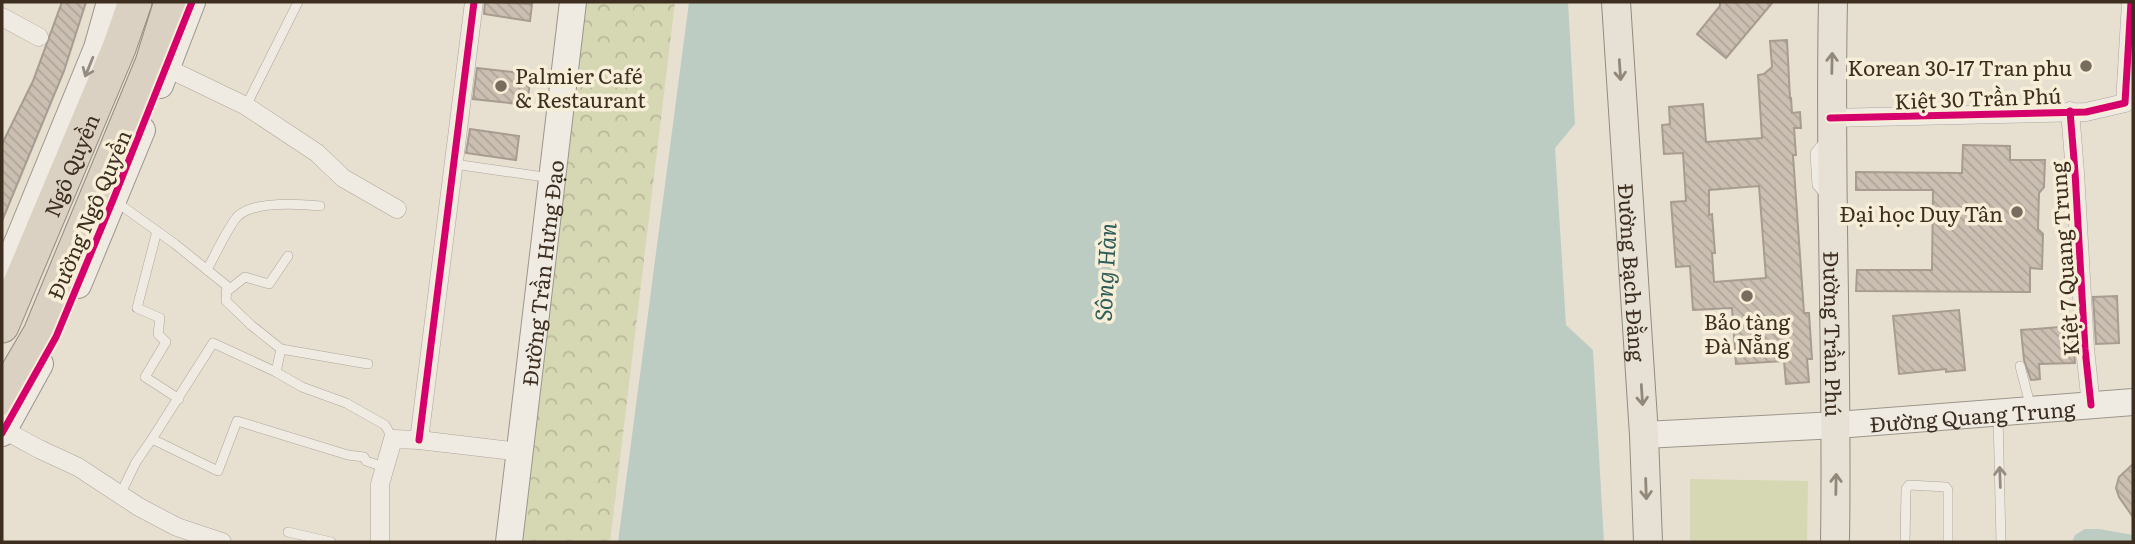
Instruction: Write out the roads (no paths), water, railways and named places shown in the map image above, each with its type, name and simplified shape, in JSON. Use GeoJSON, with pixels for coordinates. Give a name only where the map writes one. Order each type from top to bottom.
{"type":"FeatureCollection","features":[{"type":"Feature","properties":{"kind":"highway","name":"Ngô Quyền"},"geometry":{"type":"LineString","coordinates":[[2,326],[119,48],[135,2]]}},
{"type":"Feature","properties":{"kind":"highway","name":"Ngô Quyền"},"geometry":{"type":"LineString","coordinates":[[2,420],[152,64],[171,2]]}},
{"type":"Feature","properties":{"kind":"main road"},"geometry":{"type":"LineString","coordinates":[[2,280],[97,48],[110,2]]}},
{"type":"Feature","properties":{"kind":"main road","name":"Đường Ngô Quyền"},"geometry":{"type":"LineString","coordinates":[[2,420],[55,337],[192,2]]}},
{"type":"Feature","properties":{"kind":"main road","name":"Đường Trần Hưng Đạo"},"geometry":{"type":"LineString","coordinates":[[509,542],[573,2]]}},
{"type":"Feature","properties":{"kind":"main road","name":"Đường Bạch Đằng"},"geometry":{"type":"LineString","coordinates":[[1616,2],[1644,435],[1648,542]]}},
{"type":"Feature","properties":{"kind":"main road","name":"Đường Trần Phú"},"geometry":{"type":"LineString","coordinates":[[1833,2],[1830,126],[1837,425],[1835,542]]}},
{"type":"Feature","properties":{"kind":"main road","name":"Đường Quang Trung"},"geometry":{"type":"LineString","coordinates":[[1644,435],[1837,425],[2133,401]]}},
{"type":"Feature","properties":{"kind":"street"},"geometry":{"type":"LineString","coordinates":[[419,440],[474,2]]}},
{"type":"Feature","properties":{"kind":"street"},"geometry":{"type":"LineString","coordinates":[[2129,102],[2131,2]]}},
{"type":"Feature","properties":{"kind":"street"},"geometry":{"type":"LineString","coordinates":[[2,16],[38,37]]}},
{"type":"Feature","properties":{"kind":"street"},"geometry":{"type":"LineString","coordinates":[[167,68],[246,106],[317,153],[343,178],[397,209]]}},
{"type":"Feature","properties":{"kind":"street","name":"Kiệt 30 Trần Phú"},"geometry":{"type":"LineString","coordinates":[[1830,126],[2086,112],[2129,102]]}},
{"type":"Feature","properties":{"kind":"street","name":"Kiệt 7 Quang Trung"},"geometry":{"type":"LineString","coordinates":[[2070,111],[2091,405]]}},
{"type":"Feature","properties":{"kind":"street"},"geometry":{"type":"LineString","coordinates":[[2,420],[39,449],[78,467],[120,495],[177,527],[222,542]]}},
{"type":"Feature","properties":{"kind":"street"},"geometry":{"type":"LineString","coordinates":[[380,542],[379,497],[384,467],[393,439],[521,452]]}},
{"type":"Feature","properties":{"kind":"lane"},"geometry":{"type":"LineString","coordinates":[[246,106],[298,2]]}},
{"type":"Feature","properties":{"kind":"lane"},"geometry":{"type":"LineString","coordinates":[[454,164],[552,178]]}},
{"type":"Feature","properties":{"kind":"lane"},"geometry":{"type":"LineString","coordinates":[[113,200],[158,231],[227,286],[226,301],[281,349],[368,364]]}},
{"type":"Feature","properties":{"kind":"lane"},"geometry":{"type":"LineString","coordinates":[[207,270],[238,215],[253,209],[290,203],[320,206]]}},
{"type":"Feature","properties":{"kind":"lane"},"geometry":{"type":"LineString","coordinates":[[158,231],[137,308],[160,318],[158,334],[166,342],[145,377],[179,399]]}},
{"type":"Feature","properties":{"kind":"lane"},"geometry":{"type":"LineString","coordinates":[[226,292],[245,277],[269,284],[288,256]]}},
{"type":"Feature","properties":{"kind":"lane"},"geometry":{"type":"LineString","coordinates":[[120,495],[136,462],[214,343],[302,387],[346,403],[385,425],[393,439]]}},
{"type":"Feature","properties":{"kind":"lane"},"geometry":{"type":"LineString","coordinates":[[276,372],[281,349]]}},
{"type":"Feature","properties":{"kind":"lane"},"geometry":{"type":"LineString","coordinates":[[2020,366],[2032,409]]}},
{"type":"Feature","properties":{"kind":"lane"},"geometry":{"type":"LineString","coordinates":[[1998,412],[2001,542]]}},
{"type":"Feature","properties":{"kind":"lane"},"geometry":{"type":"LineString","coordinates":[[152,439],[218,471],[237,421],[348,455],[364,457],[366,461],[384,467]]}},
{"type":"Feature","properties":{"kind":"lane"},"geometry":{"type":"LineString","coordinates":[[1905,542],[1906,489],[1909,485],[1946,487],[1948,542]]}},
{"type":"Feature","properties":{"kind":"lane"},"geometry":{"type":"LineString","coordinates":[[288,532],[331,542]]}},
{"type":"Feature","properties":{"kind":"water","name":"Sông Hàn"},"geometry":{"type":"Polygon","coordinates":[[[689,2],[1568,2],[1575,124],[1555,148],[1566,325],[1593,350],[1604,542],[618,542],[689,2]]]}},
{"type":"Feature","properties":{"kind":"water"},"geometry":{"type":"Polygon","coordinates":[[[2085,529],[2133,535],[2133,542],[2072,542],[2075,535],[2085,529]]]}},
{"type":"Feature","properties":{"kind":"place","name":"Korean 30-17 Tran phu"},"geometry":{"type":"Point","coordinates":[2086,66]}},
{"type":"Feature","properties":{"kind":"place","name":"Palmier Café & Restaurant"},"geometry":{"type":"Point","coordinates":[501,86]}},
{"type":"Feature","properties":{"kind":"place","name":"Đại học Duy Tân"},"geometry":{"type":"Point","coordinates":[2017,212]}},
{"type":"Feature","properties":{"kind":"place","name":"Bảo tàng Đà Nẵng"},"geometry":{"type":"Point","coordinates":[1747,296]}}]}
